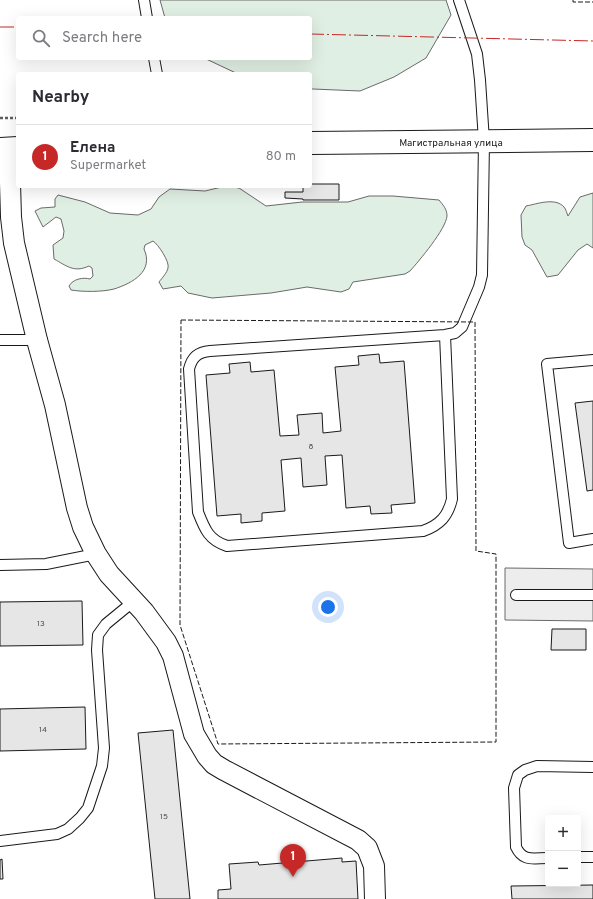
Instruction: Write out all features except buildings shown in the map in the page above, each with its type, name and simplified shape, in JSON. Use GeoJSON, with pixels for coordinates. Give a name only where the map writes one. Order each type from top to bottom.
{"type":"FeatureCollection","features":[{"type":"Feature","properties":{"kind":"main road","name":"Магистральная улица"},"geometry":{"type":"LineString","coordinates":[[312,143],[593,140]]}},
{"type":"Feature","properties":{"kind":"street"},"geometry":{"type":"LineString","coordinates":[[9,148],[10,203],[14,243],[37,340],[55,405],[78,508],[89,541],[109,574],[157,629],[173,656],[194,734],[206,756],[214,764],[224,770],[358,840],[367,848],[374,866],[375,899]]}},
{"type":"Feature","properties":{"kind":"lane"},"geometry":{"type":"LineString","coordinates":[[144,0],[147,16]]}},
{"type":"Feature","properties":{"kind":"lane"},"geometry":{"type":"LineString","coordinates":[[445,335],[452,499],[450,510],[433,528],[423,531],[228,546],[216,542],[208,534],[198,512],[190,369],[191,362],[196,355],[202,352],[210,351],[445,335],[455,333],[462,327],[479,287],[482,275],[484,141],[477,54],[459,0]]}},
{"type":"Feature","properties":{"kind":"lane"},"geometry":{"type":"LineString","coordinates":[[154,60],[157,72]]}},
{"type":"Feature","properties":{"kind":"lane"},"geometry":{"type":"LineString","coordinates":[[0,340],[37,340]]}},
{"type":"Feature","properties":{"kind":"lane"},"geometry":{"type":"LineString","coordinates":[[593,360],[547,364],[569,543],[593,539]]}},
{"type":"Feature","properties":{"kind":"lane"},"geometry":{"type":"LineString","coordinates":[[0,565],[46,564],[96,554]]}},
{"type":"Feature","properties":{"kind":"lane"},"geometry":{"type":"LineString","coordinates":[[516,596],[593,595]]}},
{"type":"Feature","properties":{"kind":"lane"},"geometry":{"type":"LineString","coordinates":[[0,841],[57,834],[68,829],[88,808],[102,766],[104,748],[97,650],[98,635],[106,624],[134,601]]}},
{"type":"Feature","properties":{"kind":"lane"},"geometry":{"type":"LineString","coordinates":[[545,858],[527,859],[520,855],[516,847],[514,788],[518,776],[525,770],[537,766],[593,767]]}},
{"type":"Feature","properties":{"kind":"lane"},"geometry":{"type":"LineString","coordinates":[[581,857],[593,856]]}},
{"type":"Feature","properties":{"kind":"path"},"geometry":{"type":"LineString","coordinates":[[0,118],[16,118]]}},
{"type":"Feature","properties":{"kind":"green space"},"geometry":{"type":"Polygon","coordinates":[[[160,0],[446,0],[451,15],[426,58],[394,77],[360,91],[312,89],[312,72],[234,72],[208,60],[312,60],[312,16],[164,16],[160,0]]]}},
{"type":"Feature","properties":{"kind":"green space"},"geometry":{"type":"Polygon","coordinates":[[[218,188],[239,188],[266,206],[302,202],[348,202],[369,196],[393,196],[439,200],[446,209],[447,216],[442,229],[432,245],[410,271],[405,274],[353,282],[349,289],[341,292],[307,287],[271,293],[212,298],[188,293],[181,286],[163,289],[159,282],[167,272],[168,265],[163,253],[153,241],[145,245],[144,249],[146,264],[144,270],[134,280],[109,290],[71,290],[69,286],[76,280],[81,278],[90,279],[93,276],[92,268],[89,266],[75,269],[54,259],[53,245],[63,238],[64,231],[61,219],[56,217],[43,227],[35,211],[41,208],[55,207],[55,199],[58,195],[85,202],[110,213],[138,215],[151,209],[159,197],[170,189],[205,191],[218,188]]]}},
{"type":"Feature","properties":{"kind":"green space"},"geometry":{"type":"Polygon","coordinates":[[[593,193],[593,248],[587,244],[578,250],[558,275],[547,277],[532,250],[525,245],[522,237],[521,215],[526,206],[556,202],[564,207],[568,216],[580,197],[593,193]]]}},
{"type":"Feature","properties":{"kind":"shaded area"},"geometry":{"type":"Polygon","coordinates":[[[505,568],[593,569],[593,621],[505,620],[505,568]]]}},
{"type":"Feature","properties":{"kind":"fence"},"geometry":{"type":"LineString","coordinates":[[573,0],[573,2],[593,2]]}},
{"type":"Feature","properties":{"kind":"fence"},"geometry":{"type":"LineString","coordinates":[[181,320],[475,322],[476,551],[496,554],[496,742],[218,744],[180,625],[181,320]]}},
{"type":"Feature","properties":{"kind":"power"},"geometry":{"type":"LineString","coordinates":[[0,27],[16,27]]}},
{"type":"Feature","properties":{"kind":"power"},"geometry":{"type":"LineString","coordinates":[[312,34],[593,41]]}},
{"type":"Feature","properties":{"kind":"place","name":"Елена"},"geometry":{"type":"Point","coordinates":[293,877]}}]}
